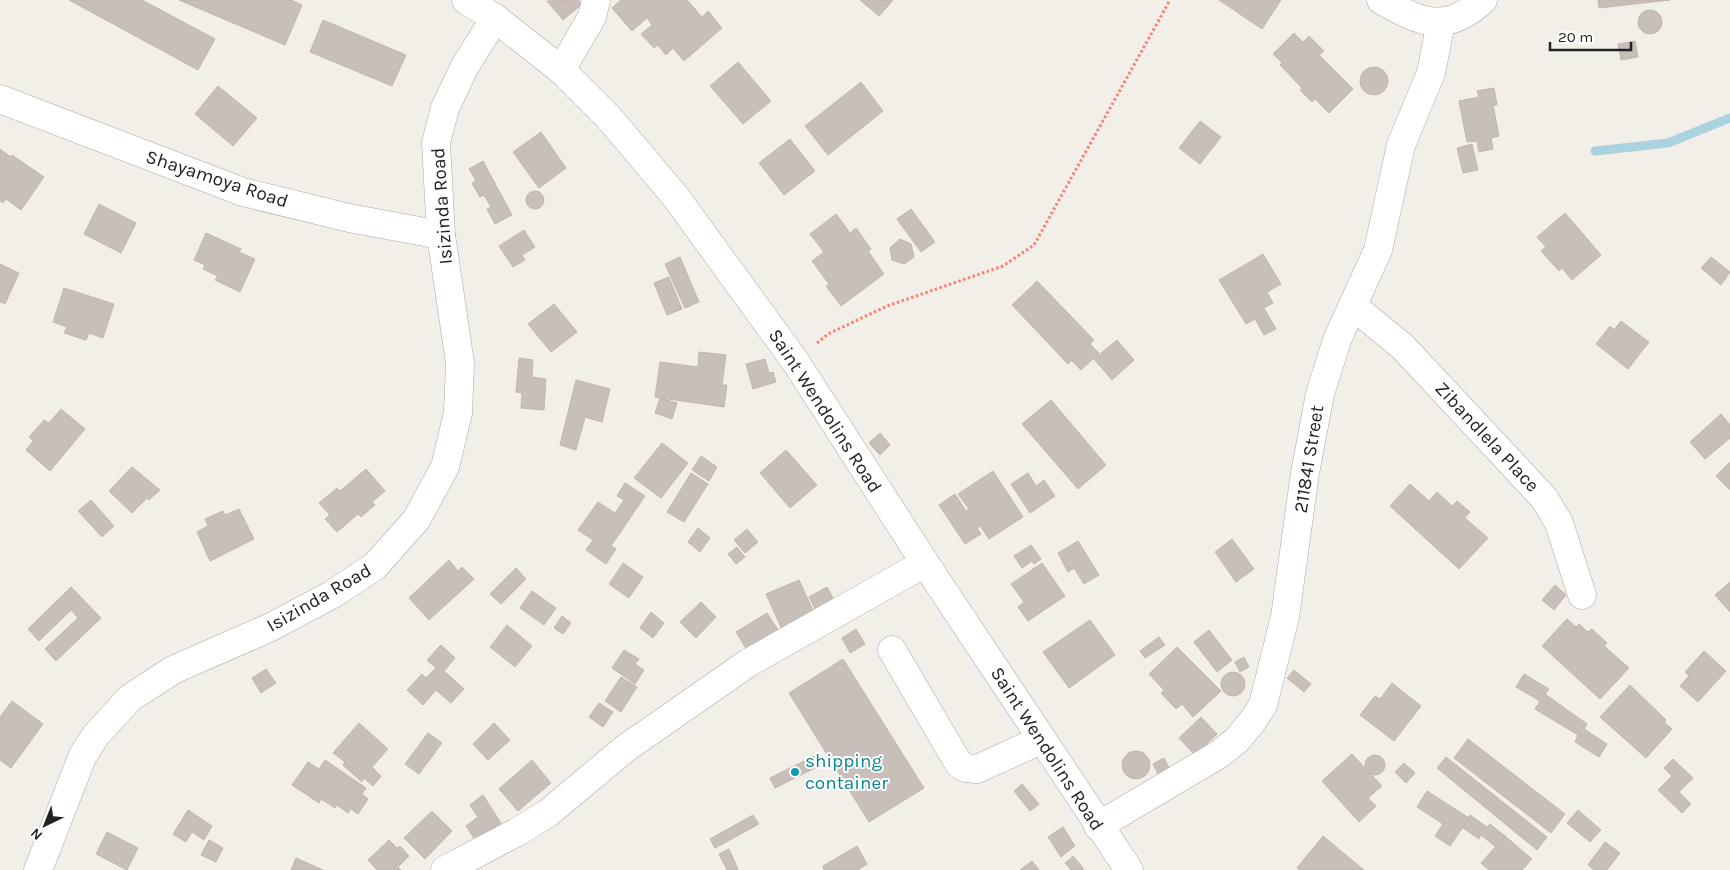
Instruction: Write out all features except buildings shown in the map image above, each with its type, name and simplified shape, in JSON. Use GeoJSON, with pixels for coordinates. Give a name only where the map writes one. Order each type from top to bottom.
{"type":"FeatureCollection","features":[{"type":"Feature","properties":{"kind":"street","name":"Saint Wendolins Road"},"geometry":{"type":"LineString","coordinates":[[466,0],[495,18],[561,70],[610,119],[675,196],[795,361],[924,563],[1128,870]]}},
{"type":"Feature","properties":{"kind":"street"},"geometry":{"type":"LineString","coordinates":[[561,70],[592,17],[596,0]]}},
{"type":"Feature","properties":{"kind":"street"},"geometry":{"type":"LineString","coordinates":[[1381,0],[1413,18],[1441,22],[1471,11],[1483,0]]}},
{"type":"Feature","properties":{"kind":"street","name":"Isizinda Road"},"geometry":{"type":"LineString","coordinates":[[38,870],[83,755],[96,735],[130,698],[173,670],[270,627],[333,594],[375,566],[416,520],[445,467],[458,413],[460,364],[441,235],[436,143],[445,108],[465,66],[495,18]]}},
{"type":"Feature","properties":{"kind":"street","name":"211841 Street"},"geometry":{"type":"LineString","coordinates":[[1098,826],[1218,755],[1237,740],[1252,723],[1263,704],[1285,617],[1305,473],[1320,394],[1337,340],[1378,250],[1402,145],[1431,73],[1441,22]]}},
{"type":"Feature","properties":{"kind":"street","name":"Shayamoya Road"},"geometry":{"type":"LineString","coordinates":[[0,99],[243,192],[349,218],[441,235]]}},
{"type":"Feature","properties":{"kind":"street","name":"Zibandlela Place"},"geometry":{"type":"LineString","coordinates":[[1352,306],[1403,346],[1544,498],[1559,523],[1582,595]]}},
{"type":"Feature","properties":{"kind":"street"},"geometry":{"type":"LineString","coordinates":[[446,870],[519,831],[548,812],[626,748],[748,663],[924,563]]}},
{"type":"Feature","properties":{"kind":"street"},"geometry":{"type":"LineString","coordinates":[[892,650],[959,764],[966,768],[977,769],[1041,740]]}},
{"type":"Feature","properties":{"kind":"path"},"geometry":{"type":"LineString","coordinates":[[795,361],[828,334],[887,306],[1003,266],[1034,245],[1170,0]]}},
{"type":"Feature","properties":{"kind":"waterway"},"geometry":{"type":"LineString","coordinates":[[1595,151],[1668,143],[1730,118]]}},
{"type":"Feature","properties":{"kind":"place","name":"shipping container"},"geometry":{"type":"Point","coordinates":[795,772]}}]}
